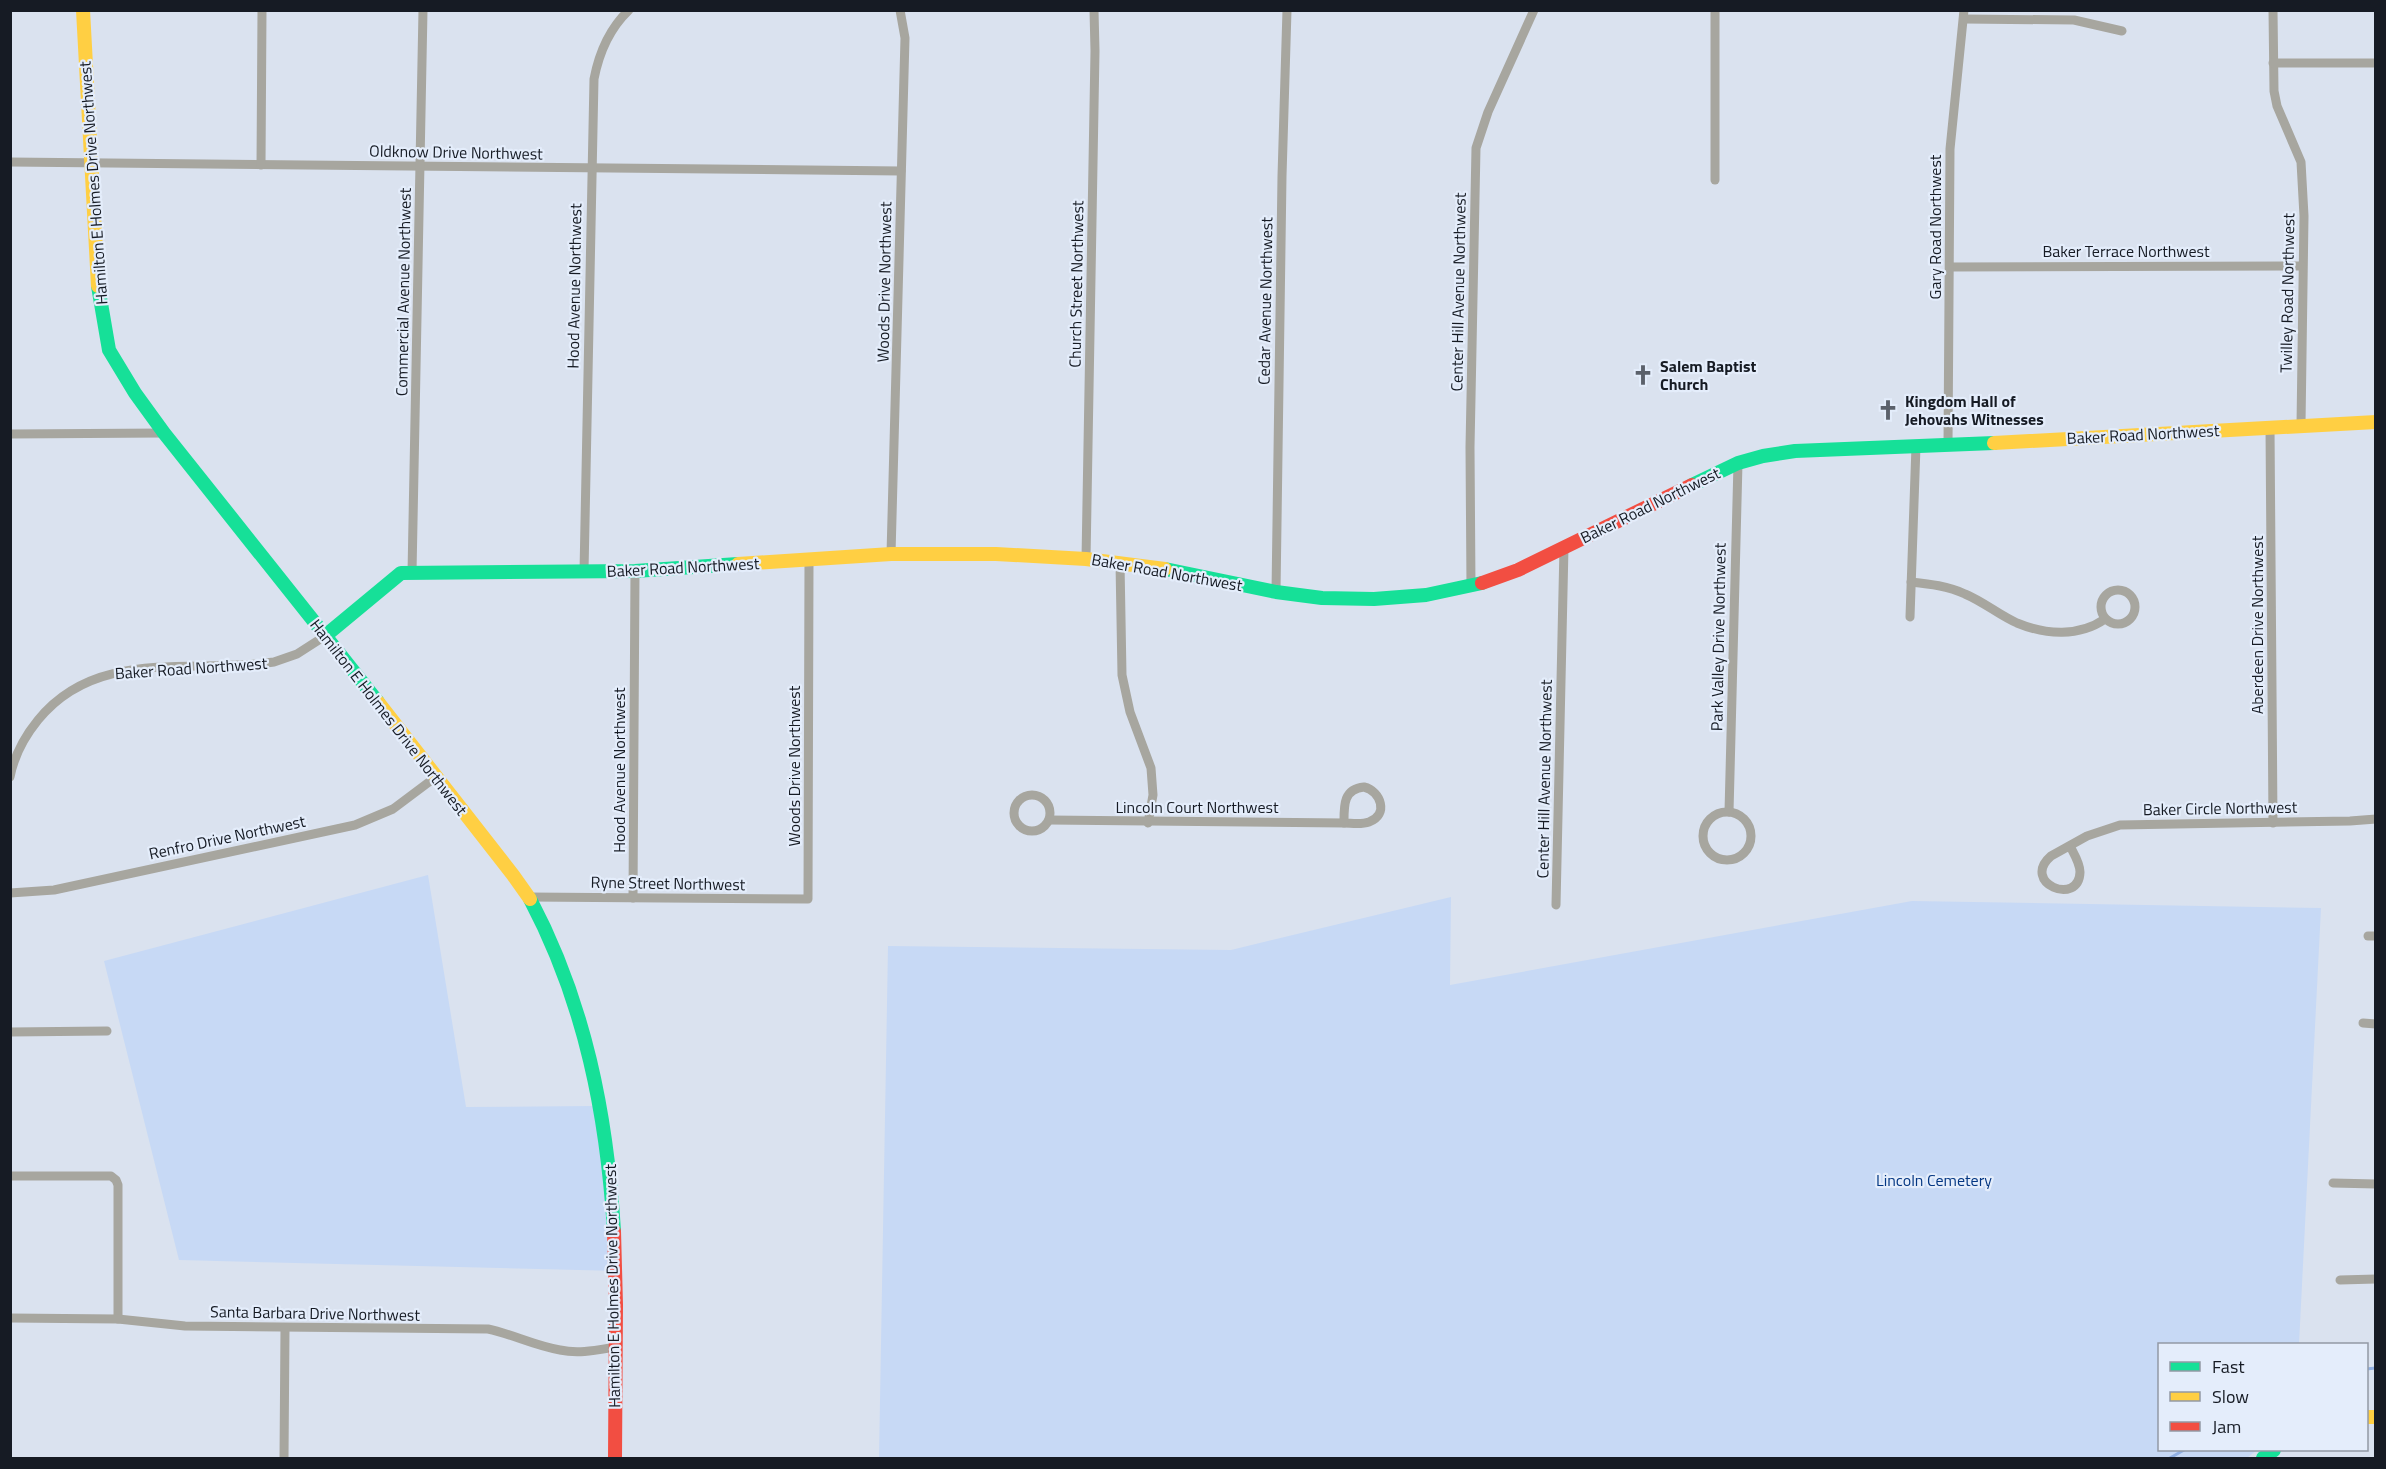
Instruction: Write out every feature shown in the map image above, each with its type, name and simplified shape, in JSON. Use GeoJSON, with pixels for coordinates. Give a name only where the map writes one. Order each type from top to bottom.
{"type":"FeatureCollection","features":[{"type":"Feature","properties":{"kind":"street","name":"Hamilton E Holmes Drive Northwest"},"geometry":{"type":"LineString","coordinates":[[83,10],[95,268],[109,350],[135,393],[164,433],[437,776],[528,897],[573,999],[601,1101],[609,1153],[613,1204],[616,1347],[615,1458]]}},
{"type":"Feature","properties":{"kind":"street"},"geometry":{"type":"LineString","coordinates":[[261,165],[262,10]]}},
{"type":"Feature","properties":{"kind":"street","name":"Commercial Avenue Northwest"},"geometry":{"type":"LineString","coordinates":[[412,573],[423,10]]}},
{"type":"Feature","properties":{"kind":"street","name":"Hood Avenue Northwest"},"geometry":{"type":"LineString","coordinates":[[584,572],[594,79],[597,63],[612,30],[629,10]]}},
{"type":"Feature","properties":{"kind":"street","name":"Woods Drive Northwest"},"geometry":{"type":"LineString","coordinates":[[891,554],[905,38],[900,10]]}},
{"type":"Feature","properties":{"kind":"street","name":"Church Street Northwest"},"geometry":{"type":"LineString","coordinates":[[1086,559],[1094,10]]}},
{"type":"Feature","properties":{"kind":"street","name":"Cedar Avenue Northwest"},"geometry":{"type":"LineString","coordinates":[[1276,592],[1287,10]]}},
{"type":"Feature","properties":{"kind":"street","name":"Center Hill Avenue Northwest"},"geometry":{"type":"LineString","coordinates":[[1471,586],[1470,447],[1476,148],[1488,112],[1534,10]]}},
{"type":"Feature","properties":{"kind":"street"},"geometry":{"type":"LineString","coordinates":[[1714,10],[1715,180]]}},
{"type":"Feature","properties":{"kind":"street"},"geometry":{"type":"LineString","coordinates":[[2273,10],[2273,63],[2376,63]]}},
{"type":"Feature","properties":{"kind":"street"},"geometry":{"type":"LineString","coordinates":[[1964,15],[2074,20],[2122,31]]}},
{"type":"Feature","properties":{"kind":"street","name":"Gary Road Northwest"},"geometry":{"type":"LineString","coordinates":[[1948,445],[1950,150],[1964,15]]}},
{"type":"Feature","properties":{"kind":"street","name":"Twilley Road Northwest"},"geometry":{"type":"LineString","coordinates":[[2273,63],[2277,106],[2301,162],[2304,216],[2301,425]]}},
{"type":"Feature","properties":{"kind":"street","name":"Oldknow Drive Northwest"},"geometry":{"type":"LineString","coordinates":[[10,162],[902,171]]}},
{"type":"Feature","properties":{"kind":"street","name":"Baker Terrace Northwest"},"geometry":{"type":"LineString","coordinates":[[1950,267],[2302,266]]}},
{"type":"Feature","properties":{"kind":"street","name":"Baker Road Northwest"},"geometry":{"type":"LineString","coordinates":[[10,777],[21,746],[32,728],[62,696],[90,679],[122,670],[274,662],[297,654],[325,636],[401,573],[635,571],[891,554],[996,554],[1120,563],[1161,568],[1276,592],[1322,598],[1374,599],[1426,595],[1471,586],[1518,570],[1738,463],[1763,456],[1795,451],[2376,422]]}},
{"type":"Feature","properties":{"kind":"street","name":"Aberdeen Drive Northwest"},"geometry":{"type":"LineString","coordinates":[[2270,427],[2274,823]]}},
{"type":"Feature","properties":{"kind":"street"},"geometry":{"type":"LineString","coordinates":[[10,434],[164,433]]}},
{"type":"Feature","properties":{"kind":"street"},"geometry":{"type":"LineString","coordinates":[[1910,617],[1916,446]]}},
{"type":"Feature","properties":{"kind":"street","name":"Park Valley Drive Northwest"},"geometry":{"type":"LineString","coordinates":[[1729,812],[1738,463]]}},
{"type":"Feature","properties":{"kind":"street","name":"Center Hill Avenue Northwest"},"geometry":{"type":"LineString","coordinates":[[1556,904],[1564,547]]}},
{"type":"Feature","properties":{"kind":"street","name":"Woods Drive Northwest"},"geometry":{"type":"LineString","coordinates":[[808,900],[809,560]]}},
{"type":"Feature","properties":{"kind":"street"},"geometry":{"type":"LineString","coordinates":[[1120,563],[1122,675],[1130,712],[1151,768],[1153,795],[1148,823]]}},
{"type":"Feature","properties":{"kind":"street","name":"Hood Avenue Northwest"},"geometry":{"type":"LineString","coordinates":[[633,897],[635,571]]}},
{"type":"Feature","properties":{"kind":"street"},"geometry":{"type":"LineString","coordinates":[[1911,582],[1937,585],[1962,592],[1986,603],[2016,622],[2041,631],[2060,633],[2079,631],[2094,627],[2105,619]]}},
{"type":"Feature","properties":{"kind":"street","name":"Renfro Drive Northwest"},"geometry":{"type":"LineString","coordinates":[[10,893],[54,890],[355,825],[393,809],[437,776]]}},
{"type":"Feature","properties":{"kind":"street"},"geometry":{"type":"LineString","coordinates":[[1364,787],[1375,791],[1381,801],[1376,818],[1365,823],[1344,823],[1347,795],[1357,788],[1364,787]]}},
{"type":"Feature","properties":{"kind":"street"},"geometry":{"type":"LineString","coordinates":[[1729,812],[1744,818],[1751,832],[1751,840],[1744,855],[1729,861],[1720,860],[1707,851],[1702,836],[1707,821],[1721,813],[1729,812]]}},
{"type":"Feature","properties":{"kind":"street","name":"Baker Circle Northwest"},"geometry":{"type":"LineString","coordinates":[[2070,846],[2104,829],[2120,825],[2376,819]]}},
{"type":"Feature","properties":{"kind":"street","name":"Lincoln Court Northwest"},"geometry":{"type":"LineString","coordinates":[[1049,820],[1148,823],[1344,823]]}},
{"type":"Feature","properties":{"kind":"street"},"geometry":{"type":"LineString","coordinates":[[2070,846],[2078,865],[2079,877],[2072,887],[2065,890],[2054,889],[2043,876],[2044,865],[2051,856],[2070,846]]}},
{"type":"Feature","properties":{"kind":"street","name":"Ryne Street Northwest"},"geometry":{"type":"LineString","coordinates":[[528,897],[808,900]]}},
{"type":"Feature","properties":{"kind":"street"},"geometry":{"type":"LineString","coordinates":[[2363,1023],[2376,1024]]}},
{"type":"Feature","properties":{"kind":"street"},"geometry":{"type":"LineString","coordinates":[[10,1032],[107,1031]]}},
{"type":"Feature","properties":{"kind":"street"},"geometry":{"type":"LineString","coordinates":[[10,1176],[111,1176],[116,1180],[118,1185],[118,1319]]}},
{"type":"Feature","properties":{"kind":"street"},"geometry":{"type":"LineString","coordinates":[[2333,1183],[2376,1184]]}},
{"type":"Feature","properties":{"kind":"street"},"geometry":{"type":"LineString","coordinates":[[2340,1280],[2376,1279]]}},
{"type":"Feature","properties":{"kind":"street","name":"Santa Barbara Drive Northwest"},"geometry":{"type":"LineString","coordinates":[[10,1318],[118,1319],[185,1326],[488,1329],[561,1351],[589,1352],[616,1347]]}},
{"type":"Feature","properties":{"kind":"street"},"geometry":{"type":"LineString","coordinates":[[284,1458],[285,1328]]}},
{"type":"Feature","properties":{"kind":"green space"},"geometry":{"type":"Polygon","coordinates":[[[428,875],[466,1107],[594,1106],[619,1271],[179,1260],[104,961],[428,875]]]}},
{"type":"Feature","properties":{"kind":"green space","name":"Lincoln Cemetery"},"geometry":{"type":"Polygon","coordinates":[[[1451,897],[1450,985],[1912,901],[2321,908],[2299,1343],[2158,1343],[2158,1451],[2256,1451],[2247,1458],[879,1458],[888,946],[1231,950],[1451,897]]]}},
{"type":"Feature","properties":{"kind":"waterway"},"geometry":{"type":"LineString","coordinates":[[2368,1369],[2376,1368]]}},
{"type":"Feature","properties":{"kind":"waterway"},"geometry":{"type":"LineString","coordinates":[[2170,1458],[2182,1451]]}},
{"type":"Feature","properties":{"kind":"traffic: fast"},"geometry":{"type":"LineString","coordinates":[[98,286],[109,350],[135,393],[164,433],[378,702]]}},
{"type":"Feature","properties":{"kind":"traffic: fast"},"geometry":{"type":"LineString","coordinates":[[1692,485],[1738,463],[1795,451],[1994,443]]}},
{"type":"Feature","properties":{"kind":"traffic: fast"},"geometry":{"type":"LineString","coordinates":[[325,636],[401,573],[635,571],[738,564]]}},
{"type":"Feature","properties":{"kind":"traffic: fast"},"geometry":{"type":"LineString","coordinates":[[1165,569],[1276,592],[1322,598],[1374,599],[1426,595],[1482,583]]}},
{"type":"Feature","properties":{"kind":"traffic: fast"},"geometry":{"type":"LineString","coordinates":[[530,899],[565,978],[590,1061],[606,1145],[614,1231]]}},
{"type":"Feature","properties":{"kind":"traffic: fast"},"geometry":{"type":"LineString","coordinates":[[2263,1458],[2273,1451]]}},
{"type":"Feature","properties":{"kind":"traffic: slow"},"geometry":{"type":"LineString","coordinates":[[83,10],[98,286]]}},
{"type":"Feature","properties":{"kind":"traffic: slow"},"geometry":{"type":"LineString","coordinates":[[1994,443],[2376,422]]}},
{"type":"Feature","properties":{"kind":"traffic: slow"},"geometry":{"type":"LineString","coordinates":[[738,564],[891,554],[996,554],[1086,559],[1165,569]]}},
{"type":"Feature","properties":{"kind":"traffic: slow"},"geometry":{"type":"LineString","coordinates":[[378,702],[530,899]]}},
{"type":"Feature","properties":{"kind":"traffic: slow"},"geometry":{"type":"LineString","coordinates":[[2368,1417],[2376,1417]]}},
{"type":"Feature","properties":{"kind":"traffic: jam"},"geometry":{"type":"LineString","coordinates":[[1482,583],[1518,570],[1692,485]]}},
{"type":"Feature","properties":{"kind":"traffic: jam"},"geometry":{"type":"LineString","coordinates":[[614,1231],[615,1458]]}},
{"type":"Feature","properties":{"kind":"place","name":"Salem Baptist Church"},"geometry":{"type":"Point","coordinates":[1643,375]}},
{"type":"Feature","properties":{"kind":"place","name":"Kingdom Hall of Jehovahs Witnesses"},"geometry":{"type":"Point","coordinates":[1888,410]}}]}
